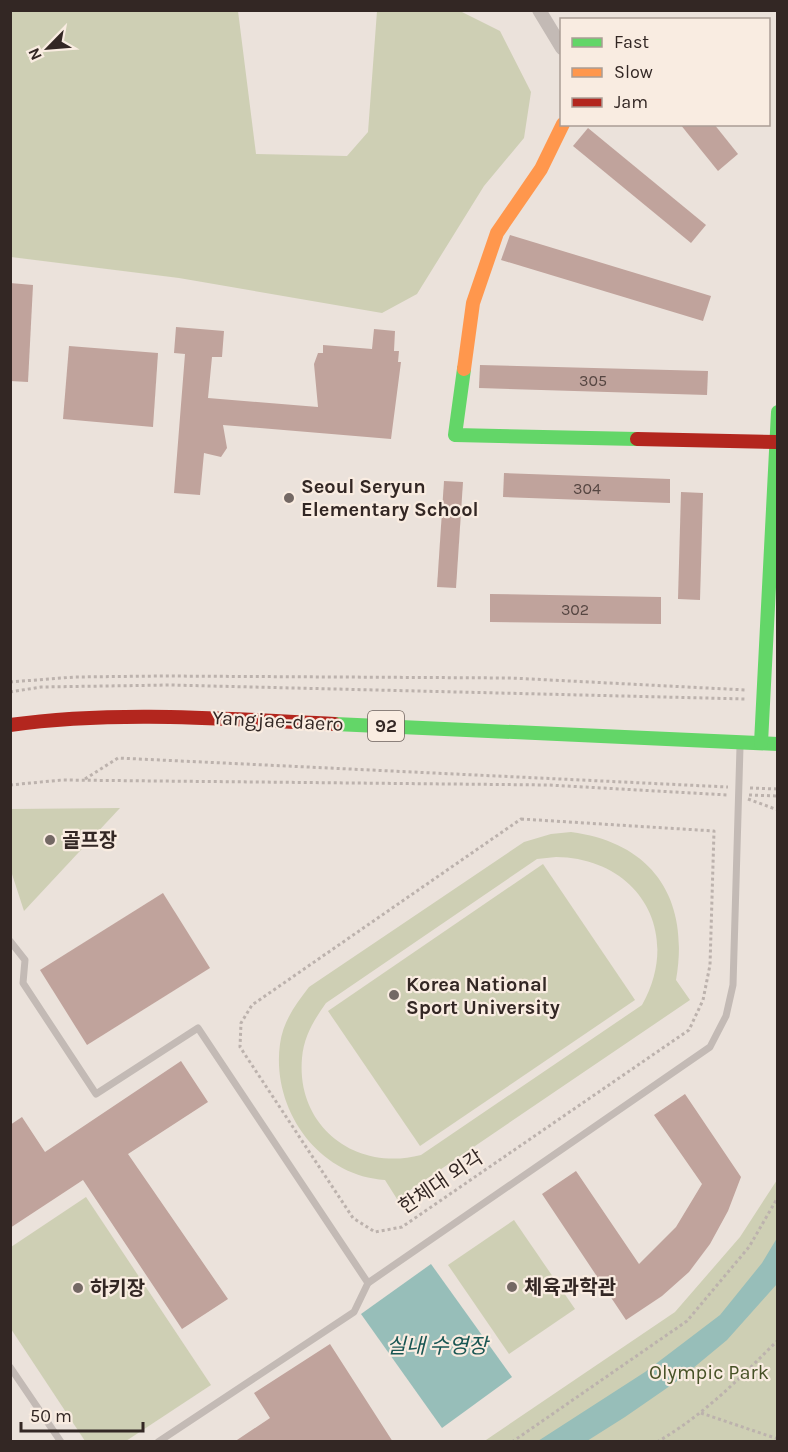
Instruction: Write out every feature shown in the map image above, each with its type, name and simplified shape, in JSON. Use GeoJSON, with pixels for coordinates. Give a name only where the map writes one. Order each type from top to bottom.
{"type":"FeatureCollection","features":[{"type":"Feature","properties":{"kind":"street"},"geometry":{"type":"LineString","coordinates":[[539,10],[560,46]]}},
{"type":"Feature","properties":{"kind":"street"},"geometry":{"type":"LineString","coordinates":[[562,126],[541,169],[497,232],[473,303],[455,435],[776,442]]}},
{"type":"Feature","properties":{"kind":"street"},"geometry":{"type":"LineString","coordinates":[[761,743],[777,412]]}},
{"type":"Feature","properties":{"kind":"street","name":"Yangjae-daero"},"geometry":{"type":"LineString","coordinates":[[10,725],[38,721],[166,716],[761,743]]}},
{"type":"Feature","properties":{"kind":"street","name":"92"},"geometry":{"type":"LineString","coordinates":[[761,743],[777,744]]}},
{"type":"Feature","properties":{"kind":"lane"},"geometry":{"type":"LineString","coordinates":[[158,1442],[354,1312],[368,1283],[710,1047],[726,1016],[733,985],[740,742]]}},
{"type":"Feature","properties":{"kind":"lane"},"geometry":{"type":"LineString","coordinates":[[10,941],[25,960],[23,983],[96,1094],[198,1028],[368,1283]]}},
{"type":"Feature","properties":{"kind":"lane"},"geometry":{"type":"LineString","coordinates":[[10,1367],[61,1442]]}},
{"type":"Feature","properties":{"kind":"path"},"geometry":{"type":"LineString","coordinates":[[10,682],[75,677],[162,676],[511,678],[764,696]]}},
{"type":"Feature","properties":{"kind":"path"},"geometry":{"type":"LineString","coordinates":[[10,692],[41,687],[170,685],[764,696]]}},
{"type":"Feature","properties":{"kind":"path"},"geometry":{"type":"LineString","coordinates":[[83,780],[118,758],[738,791],[777,796]]}},
{"type":"Feature","properties":{"kind":"path"},"geometry":{"type":"LineString","coordinates":[[10,785],[83,780],[548,785],[738,791],[777,789]]}},
{"type":"Feature","properties":{"kind":"path"},"geometry":{"type":"LineString","coordinates":[[738,791],[777,810]]}},
{"type":"Feature","properties":{"kind":"path","name":"한체대 외각"},"geometry":{"type":"LineString","coordinates":[[521,819],[714,831],[710,966],[703,1000],[689,1029],[402,1227],[375,1232],[353,1218],[240,1047],[241,1023],[252,1005],[521,819]]}},
{"type":"Feature","properties":{"kind":"path"},"geometry":{"type":"LineString","coordinates":[[512,1442],[687,1321],[749,1247],[777,1197]]}},
{"type":"Feature","properties":{"kind":"path"},"geometry":{"type":"LineString","coordinates":[[657,1442],[685,1426],[730,1389],[777,1340]]}},
{"type":"Feature","properties":{"kind":"path"},"geometry":{"type":"LineString","coordinates":[[701,1413],[777,1439]]}},
{"type":"Feature","properties":{"kind":"green space"},"geometry":{"type":"Polygon","coordinates":[[[11,10],[238,11],[256,154],[347,156],[368,132],[377,11],[460,11],[500,31],[531,92],[524,138],[484,186],[417,294],[382,313],[179,278],[11,257],[11,10]]]}},
{"type":"Feature","properties":{"kind":"green space","name":"골프장"},"geometry":{"type":"Polygon","coordinates":[[[120,808],[24,911],[11,871],[11,809],[120,808]]]}},
{"type":"Feature","properties":{"kind":"green space"},"geometry":{"type":"Polygon","coordinates":[[[571,832],[600,838],[624,849],[644,863],[660,880],[671,901],[677,925],[679,951],[676,980],[690,1000],[397,1199],[385,1180],[361,1176],[339,1166],[320,1152],[304,1135],[292,1115],[283,1092],[279,1068],[280,1044],[287,1020],[309,987],[524,842],[551,834],[571,832]],[[556,857],[537,859],[326,1003],[307,1035],[302,1058],[303,1083],[309,1105],[320,1123],[335,1139],[353,1150],[374,1157],[397,1159],[421,1155],[642,1005],[653,978],[657,951],[654,926],[645,904],[630,885],[610,870],[585,861],[556,857]]]}},
{"type":"Feature","properties":{"kind":"green space"},"geometry":{"type":"Polygon","coordinates":[[[543,864],[635,1000],[420,1146],[328,1011],[543,864]]]}},
{"type":"Feature","properties":{"kind":"green space","name":"Olympic Park"},"geometry":{"type":"Polygon","coordinates":[[[777,1180],[777,1441],[483,1442],[675,1312],[740,1237],[777,1180]]]}},
{"type":"Feature","properties":{"kind":"green space","name":"하키장"},"geometry":{"type":"Polygon","coordinates":[[[86,1197],[211,1385],[126,1441],[85,1441],[11,1329],[11,1247],[86,1197]]]}},
{"type":"Feature","properties":{"kind":"green space","name":"체육과학관"},"geometry":{"type":"Polygon","coordinates":[[[514,1220],[575,1309],[509,1354],[448,1265],[514,1220]]]}},
{"type":"Feature","properties":{"kind":"water"},"geometry":{"type":"Polygon","coordinates":[[[777,1238],[777,1284],[727,1340],[680,1379],[587,1441],[538,1441],[645,1372],[720,1315],[762,1263],[777,1238]]]}},
{"type":"Feature","properties":{"kind":"water","name":"실내 수영장"},"geometry":{"type":"Polygon","coordinates":[[[431,1264],[512,1377],[442,1428],[361,1314],[431,1264]]]}},
{"type":"Feature","properties":{"kind":"building"},"geometry":{"type":"Polygon","coordinates":[[[682,126],[716,126],[738,154],[718,171],[682,126]]]}},
{"type":"Feature","properties":{"kind":"building"},"geometry":{"type":"Polygon","coordinates":[[[588,128],[706,225],[691,243],[573,146],[588,128]]]}},
{"type":"Feature","properties":{"kind":"building"},"geometry":{"type":"Polygon","coordinates":[[[510,235],[711,296],[703,321],[501,260],[510,235]]]}},
{"type":"Feature","properties":{"kind":"building"},"geometry":{"type":"Polygon","coordinates":[[[10,283],[33,285],[28,382],[10,381],[10,283]]]}},
{"type":"Feature","properties":{"kind":"building"},"geometry":{"type":"Polygon","coordinates":[[[176,327],[224,331],[222,357],[212,357],[208,398],[318,407],[314,364],[318,353],[323,353],[323,345],[372,349],[374,329],[395,331],[394,351],[399,351],[398,362],[401,362],[391,439],[223,425],[227,448],[221,457],[204,453],[200,495],[174,493],[185,354],[174,353],[176,327]]]}},
{"type":"Feature","properties":{"kind":"building"},"geometry":{"type":"Polygon","coordinates":[[[69,346],[158,353],[153,427],[63,419],[69,346]]]}},
{"type":"Feature","properties":{"kind":"building"},"geometry":{"type":"Polygon","coordinates":[[[480,365],[708,371],[707,395],[479,388],[480,365]]]}},
{"type":"Feature","properties":{"kind":"building"},"geometry":{"type":"Polygon","coordinates":[[[504,473],[670,479],[670,503],[503,497],[504,473]]]}},
{"type":"Feature","properties":{"kind":"building"},"geometry":{"type":"Polygon","coordinates":[[[444,481],[463,482],[456,588],[437,587],[444,481]]]}},
{"type":"Feature","properties":{"kind":"building"},"geometry":{"type":"Polygon","coordinates":[[[681,492],[703,493],[700,600],[678,599],[681,492]]]}},
{"type":"Feature","properties":{"kind":"building"},"geometry":{"type":"Polygon","coordinates":[[[490,594],[661,597],[661,624],[490,622],[490,594]]]}},
{"type":"Feature","properties":{"kind":"building"},"geometry":{"type":"Polygon","coordinates":[[[163,893],[210,968],[87,1045],[40,970],[163,893]]]}},
{"type":"Feature","properties":{"kind":"building"},"geometry":{"type":"Polygon","coordinates":[[[181,1061],[208,1102],[128,1154],[228,1299],[182,1329],[83,1180],[10,1228],[10,1125],[22,1117],[45,1152],[181,1061]]]}},
{"type":"Feature","properties":{"kind":"building"},"geometry":{"type":"Polygon","coordinates":[[[685,1094],[741,1177],[728,1211],[710,1244],[689,1272],[662,1296],[626,1320],[542,1194],[576,1171],[639,1264],[676,1227],[702,1184],[654,1115],[685,1094]]]}},
{"type":"Feature","properties":{"kind":"building"},"geometry":{"type":"Polygon","coordinates":[[[330,1344],[393,1442],[234,1442],[270,1418],[254,1393],[330,1344]]]}},
{"type":"Feature","properties":{"kind":"traffic: fast"},"geometry":{"type":"LineString","coordinates":[[464,369],[455,435],[637,439]]}},
{"type":"Feature","properties":{"kind":"traffic: fast"},"geometry":{"type":"LineString","coordinates":[[761,743],[778,412]]}},
{"type":"Feature","properties":{"kind":"traffic: fast"},"geometry":{"type":"LineString","coordinates":[[335,724],[778,744]]}},
{"type":"Feature","properties":{"kind":"traffic: slow"},"geometry":{"type":"LineString","coordinates":[[464,369],[473,303],[497,233],[541,169],[562,126]]}},
{"type":"Feature","properties":{"kind":"traffic: jam"},"geometry":{"type":"LineString","coordinates":[[637,439],[776,442]]}},
{"type":"Feature","properties":{"kind":"traffic: jam"},"geometry":{"type":"LineString","coordinates":[[10,725],[50,720],[131,717],[213,718],[335,724]]}},
{"type":"Feature","properties":{"kind":"place","name":"Seoul Seryun Elementary School"},"geometry":{"type":"Point","coordinates":[289,498]}},
{"type":"Feature","properties":{"kind":"place","name":"골프장"},"geometry":{"type":"Point","coordinates":[50,840]}},
{"type":"Feature","properties":{"kind":"place","name":"Korea National Sport University"},"geometry":{"type":"Point","coordinates":[394,995]}},
{"type":"Feature","properties":{"kind":"place","name":"체육과학관"},"geometry":{"type":"Point","coordinates":[512,1287]}},
{"type":"Feature","properties":{"kind":"place","name":"하키장"},"geometry":{"type":"Point","coordinates":[78,1288]}}]}
